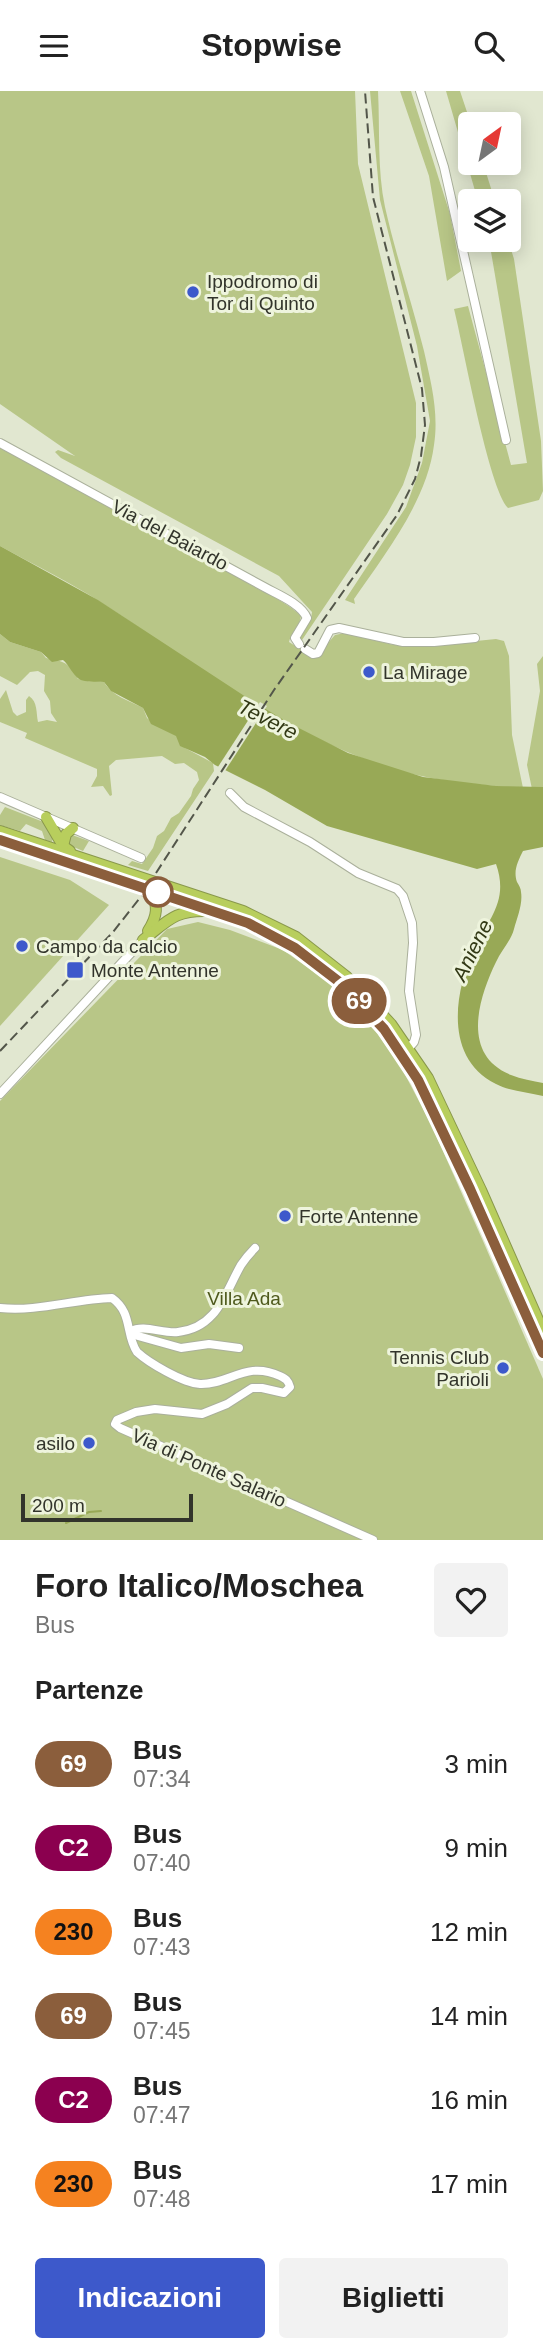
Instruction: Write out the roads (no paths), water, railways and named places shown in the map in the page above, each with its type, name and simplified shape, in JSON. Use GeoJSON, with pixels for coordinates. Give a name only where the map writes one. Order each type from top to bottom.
{"type":"FeatureCollection","features":[{"type":"Feature","properties":{"kind":"highway"},"geometry":{"type":"LineString","coordinates":[[46,817],[63,846],[90,860]]}},
{"type":"Feature","properties":{"kind":"highway"},"geometry":{"type":"LineString","coordinates":[[63,846],[66,834],[73,828]]}},
{"type":"Feature","properties":{"kind":"highway"},"geometry":{"type":"LineString","coordinates":[[0,831],[256,916],[296,937],[354,983],[409,1048],[432,1087],[543,1331]]}},
{"type":"Feature","properties":{"kind":"highway"},"geometry":{"type":"LineString","coordinates":[[0,841],[223,913],[263,930],[307,956],[342,984],[388,1035],[414,1074],[435,1113],[543,1353]]}},
{"type":"Feature","properties":{"kind":"highway"},"geometry":{"type":"LineString","coordinates":[[143,940],[157,913],[151,890]]}},
{"type":"Feature","properties":{"kind":"highway"},"geometry":{"type":"LineString","coordinates":[[143,940],[176,914],[197,911],[223,913]]}},
{"type":"Feature","properties":{"kind":"street"},"geometry":{"type":"LineString","coordinates":[[420,91],[444,167],[506,440]]}},
{"type":"Feature","properties":{"kind":"street","name":"Via del Baiardo"},"geometry":{"type":"LineString","coordinates":[[0,443],[290,602],[306,615],[306,621],[295,638],[313,654],[318,653],[330,630],[339,628],[403,642],[475,638]]}},
{"type":"Feature","properties":{"kind":"street"},"geometry":{"type":"LineString","coordinates":[[230,793],[244,807],[310,842],[358,873],[397,888],[403,896],[412,923],[413,943],[409,991],[416,1035],[409,1048]]}},
{"type":"Feature","properties":{"kind":"street"},"geometry":{"type":"LineString","coordinates":[[0,797],[141,858]]}},
{"type":"Feature","properties":{"kind":"street"},"geometry":{"type":"LineString","coordinates":[[0,1094],[143,940]]}},
{"type":"Feature","properties":{"kind":"street"},"geometry":{"type":"LineString","coordinates":[[239,1348],[209,1344],[181,1347],[138,1336],[131,1331],[137,1328],[169,1333],[188,1331],[199,1326],[220,1306],[242,1264],[255,1248]]}},
{"type":"Feature","properties":{"kind":"street","name":"Via di Ponte Salario"},"geometry":{"type":"LineString","coordinates":[[0,1308],[43,1308],[112,1298],[121,1305],[131,1331],[133,1345],[140,1355],[188,1382],[207,1384],[234,1374],[264,1371],[286,1379],[290,1389],[283,1394],[252,1388],[227,1404],[202,1414],[159,1409],[136,1412],[117,1419],[115,1423],[117,1427],[373,1540]]}},
{"type":"Feature","properties":{"kind":"water","name":"Tevere"},"geometry":{"type":"Polygon","coordinates":[[[0,546],[98,600],[289,723],[348,753],[423,777],[496,786],[543,787],[543,847],[523,851],[518,862],[516,874],[521,891],[519,911],[513,933],[489,977],[478,1025],[485,1054],[495,1066],[511,1075],[543,1083],[543,1096],[501,1086],[479,1073],[468,1058],[461,1041],[458,1004],[467,966],[499,899],[496,864],[477,869],[327,826],[205,757],[180,746],[176,736],[151,724],[143,708],[111,691],[104,682],[82,680],[63,660],[52,662],[41,652],[10,642],[0,634],[0,546]]]}},
{"type":"Feature","properties":{"kind":"waterway"},"geometry":{"type":"LineString","coordinates":[[66,1523],[89,1512],[101,1511]]}},
{"type":"Feature","properties":{"kind":"railway"},"geometry":{"type":"LineString","coordinates":[[156,873],[274,690],[397,515],[415,479],[425,425],[422,389],[373,197],[365,91]]}},
{"type":"Feature","properties":{"kind":"railway"},"geometry":{"type":"LineString","coordinates":[[0,1051],[113,932],[143,894]]}},
{"type":"Feature","properties":{"kind":"place","name":"Ippodromo di Tor di Quinto"},"geometry":{"type":"Point","coordinates":[193,292]}},
{"type":"Feature","properties":{"kind":"place","name":"La Mirage"},"geometry":{"type":"Point","coordinates":[369,672]}},
{"type":"Feature","properties":{"kind":"place","name":"Campo da calcio"},"geometry":{"type":"Point","coordinates":[22,946]}},
{"type":"Feature","properties":{"kind":"place","name":"Monte Antenne"},"geometry":{"type":"Point","coordinates":[75,970]}},
{"type":"Feature","properties":{"kind":"place","name":"Forte Antenne"},"geometry":{"type":"Point","coordinates":[285,1216]}},
{"type":"Feature","properties":{"kind":"place","name":"Tennis Club Parioli"},"geometry":{"type":"Point","coordinates":[503,1368]}},
{"type":"Feature","properties":{"kind":"place","name":"asilo"},"geometry":{"type":"Point","coordinates":[89,1443]}},
{"type":"Feature","properties":{"kind":"water label","name":"Aniene"},"geometry":{"type":"Point","coordinates":[472,950]}},
{"type":"Feature","properties":{"kind":"park label","name":"Villa Ada"},"geometry":{"type":"Point","coordinates":[244,1298]}}]}
